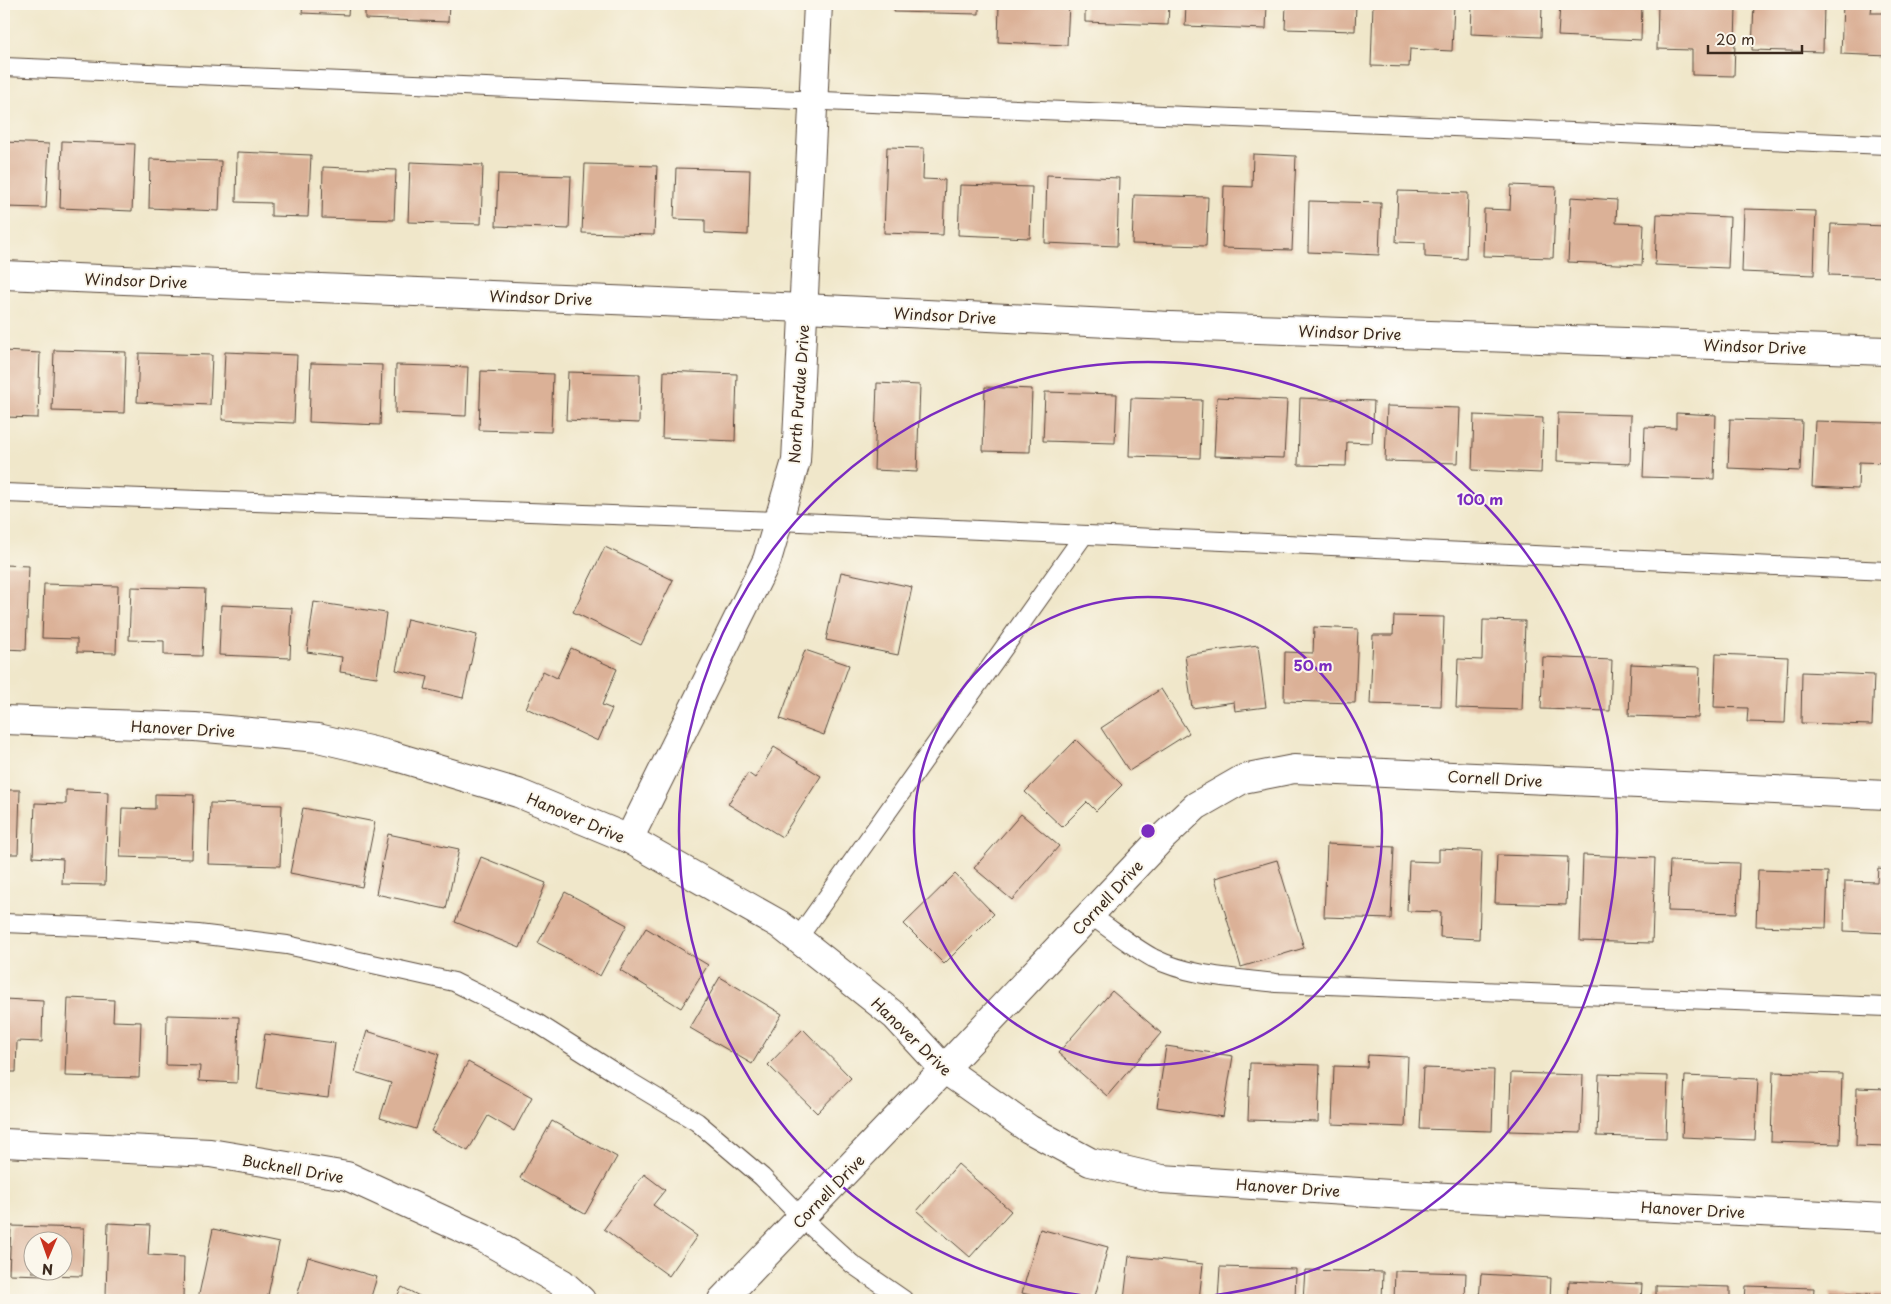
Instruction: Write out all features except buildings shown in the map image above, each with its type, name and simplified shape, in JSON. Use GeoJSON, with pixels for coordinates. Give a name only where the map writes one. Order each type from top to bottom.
{"type":"FeatureCollection","features":[{"type":"Feature","properties":{"kind":"street","name":"North Purdue Drive"},"geometry":{"type":"LineString","coordinates":[[629,839],[767,560],[796,461],[818,4]]}},
{"type":"Feature","properties":{"kind":"street","name":"Windsor Drive"},"geometry":{"type":"LineString","coordinates":[[4,275],[804,308],[1170,326],[1887,351]]}},
{"type":"Feature","properties":{"kind":"street","name":"Hanover Drive"},"geometry":{"type":"LineString","coordinates":[[4,720],[196,727],[318,738],[390,755],[518,793],[629,839],[779,924],[895,1016],[944,1069],[1029,1130],[1090,1162],[1162,1179],[1405,1195],[1887,1218]]}},
{"type":"Feature","properties":{"kind":"street","name":"Cornell Drive"},"geometry":{"type":"LineString","coordinates":[[722,1300],[1163,837],[1196,806],[1243,779],[1294,769],[1887,795]]}},
{"type":"Feature","properties":{"kind":"street","name":"Bucknell Drive"},"geometry":{"type":"LineString","coordinates":[[4,1143],[210,1153],[346,1176],[482,1238],[562,1283],[581,1300]]}},
{"type":"Feature","properties":{"kind":"lane"},"geometry":{"type":"LineString","coordinates":[[4,66],[1887,145]]}},
{"type":"Feature","properties":{"kind":"lane"},"geometry":{"type":"LineString","coordinates":[[4,493],[778,521],[1887,571]]}},
{"type":"Feature","properties":{"kind":"lane"},"geometry":{"type":"LineString","coordinates":[[798,938],[1084,535]]}},
{"type":"Feature","properties":{"kind":"lane"},"geometry":{"type":"LineString","coordinates":[[1090,915],[1154,958],[1189,971],[1215,976],[1286,983],[1887,1007]]}},
{"type":"Feature","properties":{"kind":"lane"},"geometry":{"type":"LineString","coordinates":[[4,923],[189,933],[287,945],[454,982],[536,1023],[697,1122],[762,1177],[802,1218],[852,1264],[904,1300]]}}]}
